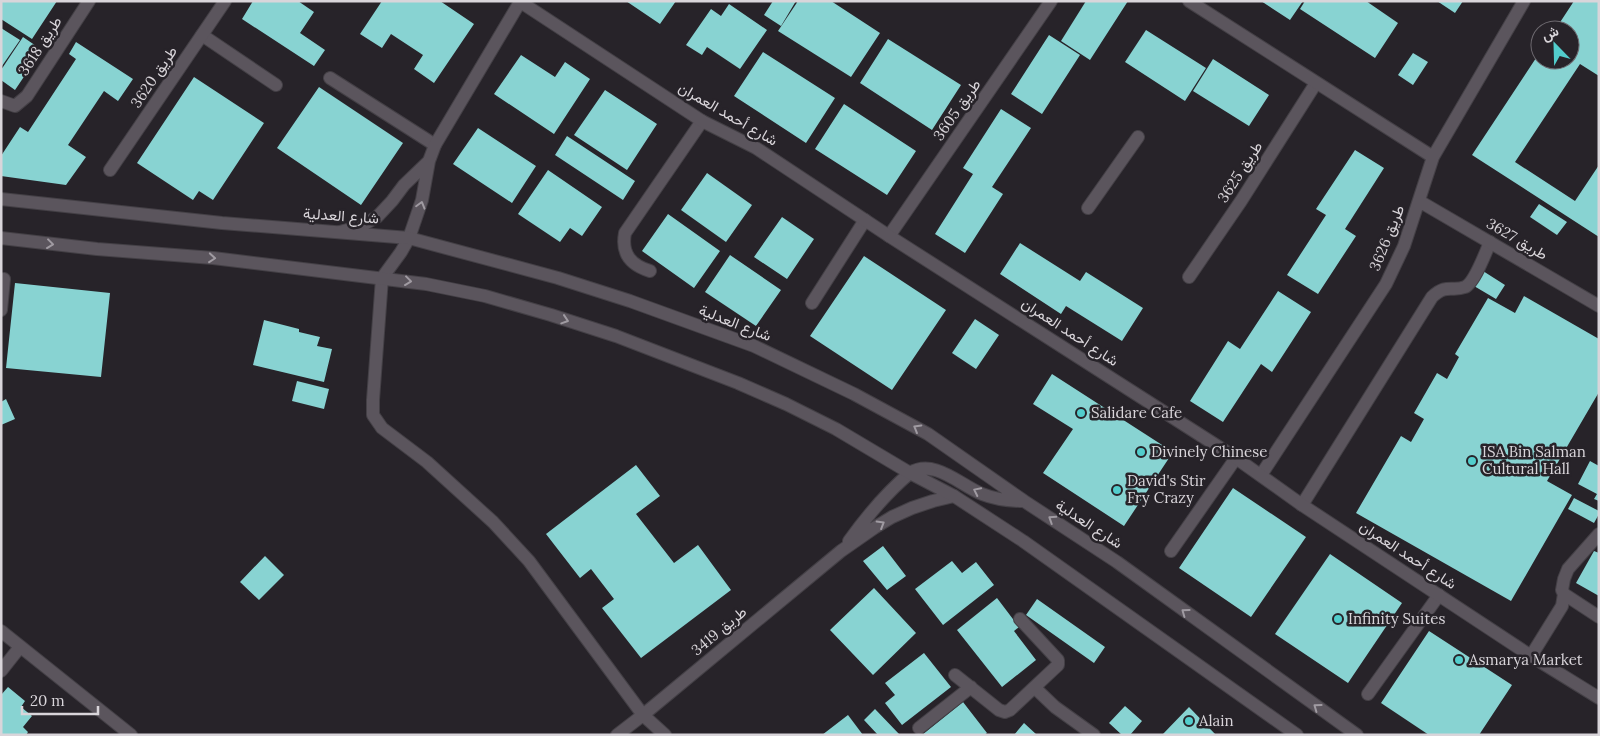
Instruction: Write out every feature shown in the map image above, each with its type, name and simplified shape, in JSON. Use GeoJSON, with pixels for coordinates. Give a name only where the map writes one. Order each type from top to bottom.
{"type":"FeatureCollection","features":[{"type":"Feature","properties":{"kind":"street","name":"طريق 3618"},"geometry":{"type":"LineString","coordinates":[[1,101],[15,106],[27,96],[89,1]]}},
{"type":"Feature","properties":{"kind":"street","name":"طريق 3620"},"geometry":{"type":"LineString","coordinates":[[110,170],[225,1]]}},
{"type":"Feature","properties":{"kind":"street","name":"طريق 3605"},"geometry":{"type":"LineString","coordinates":[[889,236],[1051,1]]}},
{"type":"Feature","properties":{"kind":"street"},"geometry":{"type":"LineString","coordinates":[[1189,1],[1433,157]]}},
{"type":"Feature","properties":{"kind":"street","name":"طريق 3626"},"geometry":{"type":"LineString","coordinates":[[1261,475],[1386,284],[1404,246],[1433,157],[1524,1]]}},
{"type":"Feature","properties":{"kind":"street"},"geometry":{"type":"LineString","coordinates":[[519,2],[435,145],[429,161],[422,200],[409,238],[382,278],[373,415],[382,428],[427,462],[493,522],[529,561],[643,715],[665,735]]}},
{"type":"Feature","properties":{"kind":"street","name":"شارع أحمد العمران"},"geometry":{"type":"LineString","coordinates":[[519,2],[702,120],[756,148],[889,236],[1236,458],[1302,505],[1531,656],[1599,698]]}},
{"type":"Feature","properties":{"kind":"street"},"geometry":{"type":"LineString","coordinates":[[202,35],[276,85]]}},
{"type":"Feature","properties":{"kind":"street"},"geometry":{"type":"LineString","coordinates":[[330,78],[435,145]]}},
{"type":"Feature","properties":{"kind":"street","name":"طريق 3625"},"geometry":{"type":"LineString","coordinates":[[1189,277],[1241,201],[1316,83]]}},
{"type":"Feature","properties":{"kind":"street"},"geometry":{"type":"LineString","coordinates":[[650,271],[638,267],[631,262],[624,246],[625,233],[702,120]]}},
{"type":"Feature","properties":{"kind":"street"},"geometry":{"type":"LineString","coordinates":[[1088,208],[1138,137]]}},
{"type":"Feature","properties":{"kind":"street"},"geometry":{"type":"LineString","coordinates":[[340,232],[360,226],[377,217],[404,185],[429,161]]}},
{"type":"Feature","properties":{"kind":"street","name":"شارع العدلية"},"geometry":{"type":"LineString","coordinates":[[1,200],[222,223],[409,238],[558,278],[630,301],[754,346],[830,382],[921,430],[1024,501],[1118,562],[1357,735]]}},
{"type":"Feature","properties":{"kind":"street","name":"طريق 3627"},"geometry":{"type":"LineString","coordinates":[[1420,201],[1599,306]]}},
{"type":"Feature","properties":{"kind":"street"},"geometry":{"type":"LineString","coordinates":[[812,303],[865,220]]}},
{"type":"Feature","properties":{"kind":"street"},"geometry":{"type":"LineString","coordinates":[[1,238],[97,250],[214,258],[426,284],[484,296],[616,336],[738,383],[786,404],[836,429],[910,473],[954,496],[1024,541],[1297,735]]}},
{"type":"Feature","properties":{"kind":"street"},"geometry":{"type":"LineString","coordinates":[[1302,505],[1432,297],[1442,290],[1461,288],[1470,284],[1490,242]]}},
{"type":"Feature","properties":{"kind":"street"},"geometry":{"type":"LineString","coordinates":[[1,310],[4,279]]}},
{"type":"Feature","properties":{"kind":"street"},"geometry":{"type":"LineString","coordinates":[[1170,551],[1236,458]]}},
{"type":"Feature","properties":{"kind":"street"},"geometry":{"type":"LineString","coordinates":[[910,473],[917,469],[936,470],[980,493],[994,498],[1006,502],[1024,501]]}},
{"type":"Feature","properties":{"kind":"street","name":"طريق 3419"},"geometry":{"type":"LineString","coordinates":[[841,551],[894,486],[910,473]]}},
{"type":"Feature","properties":{"kind":"street","name":"طريق 3419"},"geometry":{"type":"LineString","coordinates":[[617,735],[841,551],[892,517],[933,501],[954,496]]}},
{"type":"Feature","properties":{"kind":"street"},"geometry":{"type":"LineString","coordinates":[[1531,656],[1562,606],[1564,594],[1562,590],[1568,569],[1599,534]]}},
{"type":"Feature","properties":{"kind":"street"},"geometry":{"type":"LineString","coordinates":[[1564,594],[1599,617]]}},
{"type":"Feature","properties":{"kind":"street"},"geometry":{"type":"LineString","coordinates":[[1368,694],[1439,595]]}},
{"type":"Feature","properties":{"kind":"street"},"geometry":{"type":"LineString","coordinates":[[956,675],[999,710],[1005,712],[1010,710],[1058,665],[1058,660],[1020,619]]}},
{"type":"Feature","properties":{"kind":"street"},"geometry":{"type":"LineString","coordinates":[[1,631],[131,735]]}},
{"type":"Feature","properties":{"kind":"street"},"geometry":{"type":"LineString","coordinates":[[1,671],[20,647]]}},
{"type":"Feature","properties":{"kind":"street"},"geometry":{"type":"LineString","coordinates":[[919,728],[971,687]]}},
{"type":"Feature","properties":{"kind":"street"},"geometry":{"type":"LineString","coordinates":[[1035,688],[1056,707],[1094,735]]}},
{"type":"Feature","properties":{"kind":"building"},"geometry":{"type":"Polygon","coordinates":[[[1,1],[57,1],[32,39],[1,19],[1,1]]]}},
{"type":"Feature","properties":{"kind":"building"},"geometry":{"type":"Polygon","coordinates":[[[253,1],[298,1],[314,12],[300,33],[325,50],[314,66],[242,19],[253,1]]]}},
{"type":"Feature","properties":{"kind":"building"},"geometry":{"type":"Polygon","coordinates":[[[382,1],[440,1],[474,24],[434,83],[414,69],[423,55],[391,34],[382,48],[360,34],[382,1]]]}},
{"type":"Feature","properties":{"kind":"building"},"geometry":{"type":"Polygon","coordinates":[[[626,1],[676,1],[660,24],[626,1]]]}},
{"type":"Feature","properties":{"kind":"building"},"geometry":{"type":"Polygon","coordinates":[[[773,1],[796,1],[781,26],[764,15],[773,1]]]}},
{"type":"Feature","properties":{"kind":"building"},"geometry":{"type":"Polygon","coordinates":[[[798,1],[831,1],[880,33],[851,77],[778,31],[798,1]]]}},
{"type":"Feature","properties":{"kind":"building"},"geometry":{"type":"Polygon","coordinates":[[[1086,1],[1128,1],[1090,60],[1061,41],[1086,1]]]}},
{"type":"Feature","properties":{"kind":"building"},"geometry":{"type":"Polygon","coordinates":[[[1261,1],[1303,1],[1290,20],[1261,1]]]}},
{"type":"Feature","properties":{"kind":"building"},"geometry":{"type":"Polygon","coordinates":[[[1305,1],[1366,1],[1398,23],[1375,58],[1300,9],[1305,1]]]}},
{"type":"Feature","properties":{"kind":"building"},"geometry":{"type":"Polygon","coordinates":[[[1437,1],[1463,1],[1455,13],[1437,1]]]}},
{"type":"Feature","properties":{"kind":"building"},"geometry":{"type":"Polygon","coordinates":[[[1574,1],[1599,1],[1599,76],[1580,64],[1580,20],[1562,20],[1574,1]]]}},
{"type":"Feature","properties":{"kind":"building"},"geometry":{"type":"Polygon","coordinates":[[[729,4],[767,30],[740,69],[707,47],[702,55],[686,45],[711,9],[721,16],[729,4]]]}},
{"type":"Feature","properties":{"kind":"building"},"geometry":{"type":"Polygon","coordinates":[[[1,28],[20,40],[2,66],[1,65],[1,28]]]}},
{"type":"Feature","properties":{"kind":"building"},"geometry":{"type":"Polygon","coordinates":[[[1146,30],[1206,68],[1185,101],[1125,62],[1146,30]]]}},
{"type":"Feature","properties":{"kind":"building"},"geometry":{"type":"Polygon","coordinates":[[[1049,35],[1080,55],[1042,114],[1011,94],[1049,35]]]}},
{"type":"Feature","properties":{"kind":"building"},"geometry":{"type":"Polygon","coordinates":[[[23,37],[42,50],[15,90],[1,80],[1,70],[23,37]]]}},
{"type":"Feature","properties":{"kind":"building"},"geometry":{"type":"Polygon","coordinates":[[[888,39],[961,85],[932,130],[860,83],[888,39]]]}},
{"type":"Feature","properties":{"kind":"building"},"geometry":{"type":"Polygon","coordinates":[[[76,42],[133,79],[118,101],[104,91],[68,145],[86,157],[66,185],[1,176],[1,156],[20,127],[28,132],[76,59],[69,54],[76,42]]]}},
{"type":"Feature","properties":{"kind":"building"},"geometry":{"type":"Polygon","coordinates":[[[763,52],[835,98],[806,143],[734,96],[763,52]]]}},
{"type":"Feature","properties":{"kind":"building"},"geometry":{"type":"Polygon","coordinates":[[[1413,53],[1428,62],[1413,85],[1398,75],[1413,53]]]}},
{"type":"Feature","properties":{"kind":"building"},"geometry":{"type":"Polygon","coordinates":[[[521,55],[555,77],[565,62],[590,79],[554,134],[494,94],[521,55]]]}},
{"type":"Feature","properties":{"kind":"building"},"geometry":{"type":"Polygon","coordinates":[[[1213,59],[1269,95],[1249,126],[1193,91],[1213,59]]]}},
{"type":"Feature","properties":{"kind":"building"},"geometry":{"type":"Polygon","coordinates":[[[1530,67],[1530,70],[1576,70],[1515,162],[1575,201],[1599,165],[1599,237],[1472,155],[1530,67]]]}},
{"type":"Feature","properties":{"kind":"building"},"geometry":{"type":"Polygon","coordinates":[[[194,77],[264,123],[213,200],[199,191],[193,200],[137,163],[194,77]]]}},
{"type":"Feature","properties":{"kind":"building"},"geometry":{"type":"Polygon","coordinates":[[[319,87],[403,143],[361,205],[277,148],[319,87]]]}},
{"type":"Feature","properties":{"kind":"building"},"geometry":{"type":"Polygon","coordinates":[[[605,90],[657,124],[627,170],[574,135],[605,90]]]}},
{"type":"Feature","properties":{"kind":"building"},"geometry":{"type":"Polygon","coordinates":[[[844,104],[916,151],[887,195],[815,149],[844,104]]]}},
{"type":"Feature","properties":{"kind":"building"},"geometry":{"type":"Polygon","coordinates":[[[1001,109],[1031,128],[992,187],[1003,194],[965,253],[935,234],[973,174],[963,168],[1001,109]]]}},
{"type":"Feature","properties":{"kind":"building"},"geometry":{"type":"Polygon","coordinates":[[[478,128],[536,166],[512,203],[453,164],[478,128]]]}},
{"type":"Feature","properties":{"kind":"building"},"geometry":{"type":"Polygon","coordinates":[[[567,136],[635,181],[623,200],[555,155],[567,136]]]}},
{"type":"Feature","properties":{"kind":"building"},"geometry":{"type":"Polygon","coordinates":[[[1355,150],[1384,168],[1345,229],[1356,236],[1318,294],[1287,275],[1326,215],[1316,209],[1355,150]]]}},
{"type":"Feature","properties":{"kind":"building"},"geometry":{"type":"Polygon","coordinates":[[[548,170],[602,207],[582,236],[570,228],[560,242],[518,214],[548,170]]]}},
{"type":"Feature","properties":{"kind":"building"},"geometry":{"type":"Polygon","coordinates":[[[707,173],[752,205],[726,242],[681,210],[707,173]]]}},
{"type":"Feature","properties":{"kind":"building"},"geometry":{"type":"Polygon","coordinates":[[[1539,204],[1567,222],[1557,235],[1530,217],[1539,204]]]}},
{"type":"Feature","properties":{"kind":"building"},"geometry":{"type":"Polygon","coordinates":[[[668,214],[720,251],[694,288],[642,251],[668,214]]]}},
{"type":"Feature","properties":{"kind":"building"},"geometry":{"type":"Polygon","coordinates":[[[782,217],[814,239],[787,279],[754,257],[782,217]]]}},
{"type":"Feature","properties":{"kind":"building"},"geometry":{"type":"Polygon","coordinates":[[[1020,243],[1080,281],[1086,272],[1143,308],[1122,341],[1066,306],[1061,314],[1000,274],[1020,243]]]}},
{"type":"Feature","properties":{"kind":"building"},"geometry":{"type":"Polygon","coordinates":[[[730,255],[781,290],[756,326],[705,292],[730,255]]]}},
{"type":"Feature","properties":{"kind":"building"},"geometry":{"type":"Polygon","coordinates":[[[864,256],[946,310],[892,390],[810,336],[864,256]]]}},
{"type":"Feature","properties":{"kind":"building"},"geometry":{"type":"Polygon","coordinates":[[[1483,271],[1505,285],[1496,299],[1474,286],[1483,271]]]}},
{"type":"Feature","properties":{"kind":"building"},"geometry":{"type":"Polygon","coordinates":[[[15,283],[110,293],[101,377],[6,368],[15,283]]]}},
{"type":"Feature","properties":{"kind":"building"},"geometry":{"type":"Polygon","coordinates":[[[1278,291],[1311,312],[1272,372],[1261,364],[1223,422],[1190,401],[1228,341],[1240,349],[1278,291]]]}},
{"type":"Feature","properties":{"kind":"building","name":"ISA Bin Salman Cultural Hall"},"geometry":{"type":"Polygon","coordinates":[[[1524,296],[1599,339],[1599,392],[1547,481],[1572,495],[1511,601],[1356,513],[1401,436],[1411,442],[1424,419],[1414,413],[1437,373],[1447,379],[1459,357],[1455,354],[1488,298],[1515,313],[1524,296]]]}},
{"type":"Feature","properties":{"kind":"building"},"geometry":{"type":"Polygon","coordinates":[[[975,319],[999,335],[976,369],[952,353],[975,319]]]}},
{"type":"Feature","properties":{"kind":"building"},"geometry":{"type":"Polygon","coordinates":[[[264,320],[299,329],[299,332],[320,337],[317,346],[332,349],[324,382],[253,365],[264,320]]]}},
{"type":"Feature","properties":{"kind":"building"},"geometry":{"type":"Polygon","coordinates":[[[1052,374],[1173,452],[1124,526],[1043,473],[1073,429],[1033,404],[1052,374]]]}},
{"type":"Feature","properties":{"kind":"building"},"geometry":{"type":"Polygon","coordinates":[[[297,381],[329,389],[324,409],[292,401],[297,381]]]}},
{"type":"Feature","properties":{"kind":"building"},"geometry":{"type":"Polygon","coordinates":[[[6,399],[15,419],[1,425],[1,402],[6,399]]]}},
{"type":"Feature","properties":{"kind":"building"},"geometry":{"type":"Polygon","coordinates":[[[1590,461],[1599,466],[1599,501],[1594,499],[1597,494],[1578,484],[1590,461]]]}},
{"type":"Feature","properties":{"kind":"building"},"geometry":{"type":"Polygon","coordinates":[[[636,465],[660,496],[636,514],[674,563],[698,545],[731,590],[641,658],[602,608],[614,599],[591,569],[580,578],[546,534],[636,465]]]}},
{"type":"Feature","properties":{"kind":"building"},"geometry":{"type":"Polygon","coordinates":[[[1233,488],[1306,537],[1251,617],[1179,568],[1233,488]]]}},
{"type":"Feature","properties":{"kind":"building"},"geometry":{"type":"Polygon","coordinates":[[[1574,498],[1599,511],[1594,523],[1568,509],[1574,498]]]}},
{"type":"Feature","properties":{"kind":"building"},"geometry":{"type":"Polygon","coordinates":[[[883,546],[906,576],[887,590],[863,561],[883,546]]]}},
{"type":"Feature","properties":{"kind":"building"},"geometry":{"type":"Polygon","coordinates":[[[1594,551],[1599,553],[1599,596],[1576,583],[1594,551]]]}},
{"type":"Feature","properties":{"kind":"building","name":"Infinity Suites"},"geometry":{"type":"Polygon","coordinates":[[[1330,554],[1402,603],[1348,683],[1275,634],[1330,554]]]}},
{"type":"Feature","properties":{"kind":"building"},"geometry":{"type":"Polygon","coordinates":[[[265,556],[284,575],[259,600],[240,582],[265,556]]]}},
{"type":"Feature","properties":{"kind":"building"},"geometry":{"type":"Polygon","coordinates":[[[952,561],[962,573],[976,562],[994,585],[943,625],[915,589],[952,561]]]}},
{"type":"Feature","properties":{"kind":"building"},"geometry":{"type":"Polygon","coordinates":[[[874,588],[916,633],[873,675],[830,630],[874,588]]]}},
{"type":"Feature","properties":{"kind":"building"},"geometry":{"type":"Polygon","coordinates":[[[997,598],[1019,627],[1014,631],[1036,660],[1002,687],[957,630],[997,598]]]}},
{"type":"Feature","properties":{"kind":"building"},"geometry":{"type":"Polygon","coordinates":[[[1037,599],[1105,647],[1094,663],[1026,615],[1037,599]]]}},
{"type":"Feature","properties":{"kind":"building"},"geometry":{"type":"Polygon","coordinates":[[[1429,631],[1512,685],[1479,735],[1429,735],[1381,703],[1429,631]]]}},
{"type":"Feature","properties":{"kind":"building"},"geometry":{"type":"Polygon","coordinates":[[[924,653],[951,687],[902,725],[885,703],[895,695],[885,683],[924,653]]]}},
{"type":"Feature","properties":{"kind":"building"},"geometry":{"type":"Polygon","coordinates":[[[8,687],[25,701],[21,707],[32,716],[23,727],[28,732],[26,735],[1,735],[1,695],[8,687]]]}},
{"type":"Feature","properties":{"kind":"building"},"geometry":{"type":"Polygon","coordinates":[[[963,702],[987,733],[984,735],[922,735],[963,702]]]}},
{"type":"Feature","properties":{"kind":"building"},"geometry":{"type":"Polygon","coordinates":[[[1125,706],[1142,721],[1130,735],[1122,735],[1109,723],[1125,706]]]}},
{"type":"Feature","properties":{"kind":"building","name":"Alain"},"geometry":{"type":"Polygon","coordinates":[[[1189,707],[1216,735],[1162,735],[1189,707]]]}},
{"type":"Feature","properties":{"kind":"building"},"geometry":{"type":"Polygon","coordinates":[[[875,709],[900,735],[878,735],[864,720],[875,709]]]}},
{"type":"Feature","properties":{"kind":"building"},"geometry":{"type":"Polygon","coordinates":[[[848,715],[863,735],[822,735],[848,715]]]}},
{"type":"Feature","properties":{"kind":"building"},"geometry":{"type":"Polygon","coordinates":[[[1024,723],[1037,735],[1014,735],[1024,723]]]}},
{"type":"Feature","properties":{"kind":"place","name":"Salidare Cafe"},"geometry":{"type":"Point","coordinates":[1081,413]}},
{"type":"Feature","properties":{"kind":"place","name":"Divinely Chinese"},"geometry":{"type":"Point","coordinates":[1141,452]}},
{"type":"Feature","properties":{"kind":"place","name":"ISA Bin Salman Cultural Hall"},"geometry":{"type":"Point","coordinates":[1472,461]}},
{"type":"Feature","properties":{"kind":"place","name":"David's Stir Fry Crazy"},"geometry":{"type":"Point","coordinates":[1117,490]}},
{"type":"Feature","properties":{"kind":"place","name":"Infinity Suites"},"geometry":{"type":"Point","coordinates":[1338,619]}},
{"type":"Feature","properties":{"kind":"place","name":"Asmarya Market"},"geometry":{"type":"Point","coordinates":[1459,660]}},
{"type":"Feature","properties":{"kind":"place","name":"Alain"},"geometry":{"type":"Point","coordinates":[1189,721]}}]}
